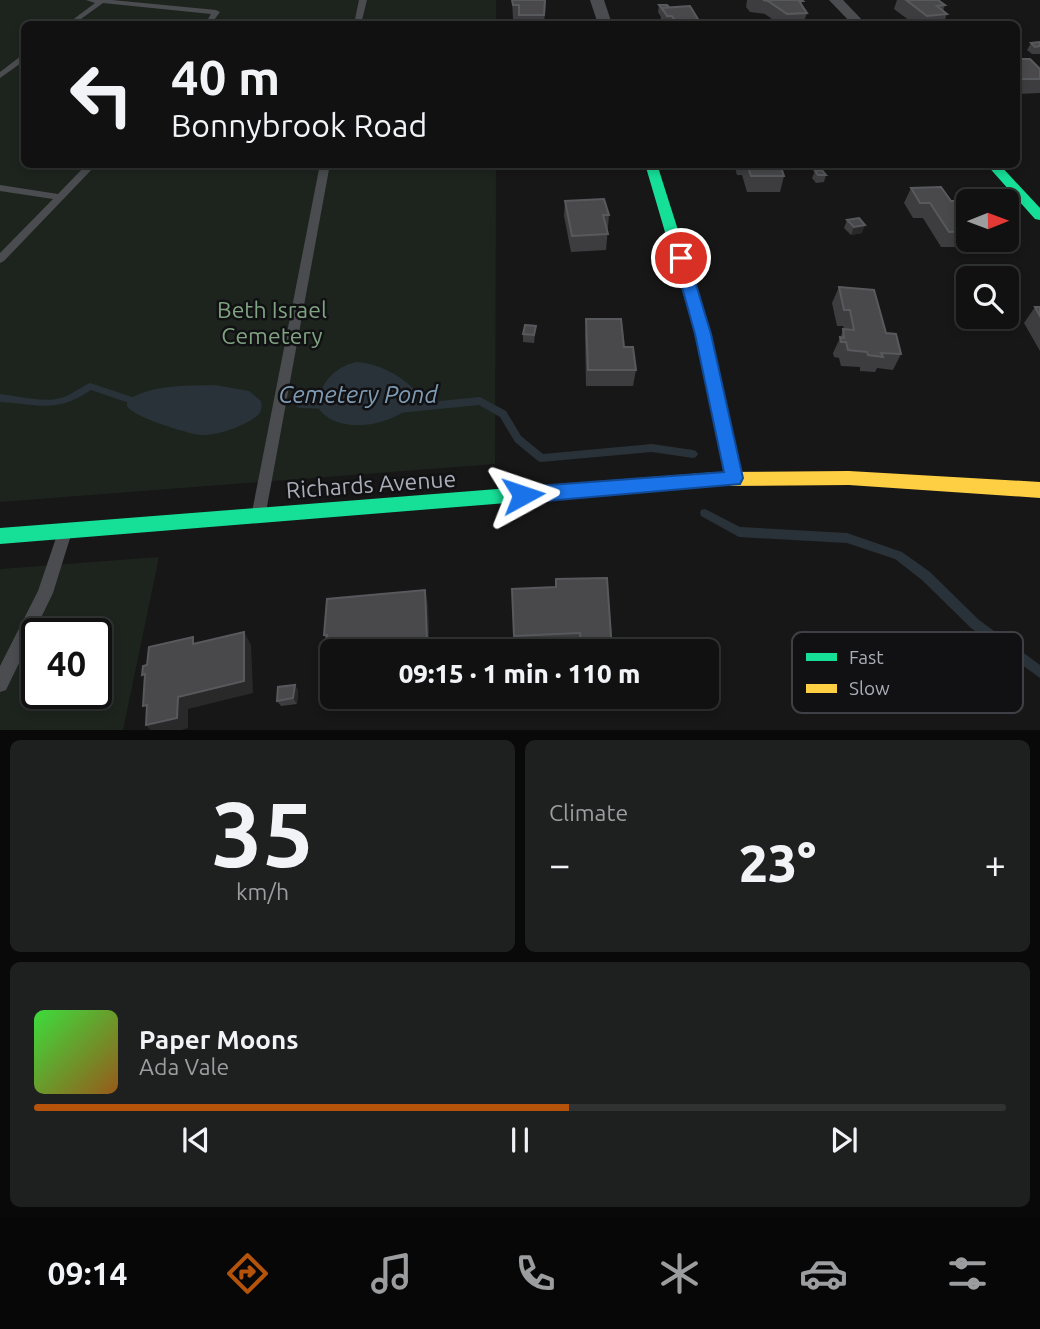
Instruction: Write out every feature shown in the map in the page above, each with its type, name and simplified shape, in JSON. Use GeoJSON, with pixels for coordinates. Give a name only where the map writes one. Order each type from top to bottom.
{"type":"FeatureCollection","features":[{"type":"Feature","properties":{"kind":"street"},"geometry":{"type":"LineString","coordinates":[[597,0],[604,21]]}},
{"type":"Feature","properties":{"kind":"street"},"geometry":{"type":"LineString","coordinates":[[836,0],[856,21]]}},
{"type":"Feature","properties":{"kind":"street"},"geometry":{"type":"LineString","coordinates":[[652,168],[703,334],[734,478]]}},
{"type":"Feature","properties":{"kind":"street"},"geometry":{"type":"LineString","coordinates":[[996,168],[1040,216]]}},
{"type":"Feature","properties":{"kind":"street","name":"Richards Avenue"},"geometry":{"type":"LineString","coordinates":[[0,536],[734,478],[859,478],[1040,490]]}},
{"type":"Feature","properties":{"kind":"lane"},"geometry":{"type":"LineString","coordinates":[[90,0],[216,12],[210,21]]}},
{"type":"Feature","properties":{"kind":"lane"},"geometry":{"type":"LineString","coordinates":[[358,21],[363,0]]}},
{"type":"Feature","properties":{"kind":"lane"},"geometry":{"type":"LineString","coordinates":[[74,21],[102,1]]}},
{"type":"Feature","properties":{"kind":"lane"},"geometry":{"type":"LineString","coordinates":[[0,76],[21,60]]}},
{"type":"Feature","properties":{"kind":"lane"},"geometry":{"type":"LineString","coordinates":[[0,259],[89,168]]}},
{"type":"Feature","properties":{"kind":"lane"},"geometry":{"type":"LineString","coordinates":[[258,516],[324,168]]}},
{"type":"Feature","properties":{"kind":"lane"},"geometry":{"type":"LineString","coordinates":[[0,188],[61,197]]}},
{"type":"Feature","properties":{"kind":"lane"},"geometry":{"type":"LineString","coordinates":[[0,684],[45,593],[65,531]]}},
{"type":"Feature","properties":{"kind":"green space","name":"Beth Israel Cemetery"},"geometry":{"type":"Polygon","coordinates":[[[0,0],[496,0],[496,21],[21,21],[21,168],[496,168],[495,464],[0,502],[0,0]]]}},
{"type":"Feature","properties":{"kind":"green space"},"geometry":{"type":"Polygon","coordinates":[[[159,557],[123,730],[0,730],[0,569],[159,557]]]}},
{"type":"Feature","properties":{"kind":"water","name":"Cemetery Pond"},"geometry":{"type":"Polygon","coordinates":[[[356,362],[380,367],[403,379],[415,390],[416,401],[395,416],[368,424],[340,423],[328,418],[319,409],[324,385],[340,368],[356,362]]]}},
{"type":"Feature","properties":{"kind":"water"},"geometry":{"type":"Polygon","coordinates":[[[215,385],[249,391],[261,401],[260,413],[252,420],[230,430],[201,435],[150,420],[127,406],[127,401],[147,391],[215,385]]]}},
{"type":"Feature","properties":{"kind":"building"},"geometry":{"type":"Polygon","coordinates":[[[512,0],[545,0],[544,15],[519,15],[519,5],[513,5],[512,0]]]}},
{"type":"Feature","properties":{"kind":"building"},"geometry":{"type":"Polygon","coordinates":[[[763,0],[802,0],[799,1],[807,13],[787,14],[763,0]]]}},
{"type":"Feature","properties":{"kind":"building"},"geometry":{"type":"Polygon","coordinates":[[[906,0],[938,0],[945,5],[937,6],[947,14],[927,16],[906,0]]]}},
{"type":"Feature","properties":{"kind":"building"},"geometry":{"type":"Polygon","coordinates":[[[690,6],[699,21],[675,21],[672,16],[667,16],[662,8],[690,6]]]}},
{"type":"Feature","properties":{"kind":"building"},"geometry":{"type":"Polygon","coordinates":[[[1020,59],[1030,59],[1040,69],[1040,79],[1020,79],[1020,59]]]}},
{"type":"Feature","properties":{"kind":"building"},"geometry":{"type":"Polygon","coordinates":[[[748,168],[781,168],[784,176],[751,176],[748,168]]]}},
{"type":"Feature","properties":{"kind":"building"},"geometry":{"type":"Polygon","coordinates":[[[822,170],[826,175],[818,175],[815,171],[822,170]]]}},
{"type":"Feature","properties":{"kind":"building"},"geometry":{"type":"Polygon","coordinates":[[[941,187],[951,201],[956,201],[956,232],[949,232],[930,203],[920,203],[911,188],[941,187]]]}},
{"type":"Feature","properties":{"kind":"building"},"geometry":{"type":"Polygon","coordinates":[[[604,199],[609,215],[603,215],[608,234],[572,236],[565,201],[604,199]]]}},
{"type":"Feature","properties":{"kind":"building"},"geometry":{"type":"Polygon","coordinates":[[[859,218],[865,225],[854,227],[847,220],[859,218]]]}},
{"type":"Feature","properties":{"kind":"building"},"geometry":{"type":"Polygon","coordinates":[[[839,287],[874,290],[886,333],[896,334],[901,354],[881,353],[883,357],[848,350],[846,342],[841,342],[840,337],[844,338],[843,329],[854,330],[850,310],[844,310],[839,287]]]}},
{"type":"Feature","properties":{"kind":"building"},"geometry":{"type":"Polygon","coordinates":[[[586,319],[621,319],[624,347],[633,347],[636,370],[588,370],[586,319]]]}},
{"type":"Feature","properties":{"kind":"building"},"geometry":{"type":"Polygon","coordinates":[[[525,325],[536,326],[534,335],[523,334],[525,325]]]}},
{"type":"Feature","properties":{"kind":"building"},"geometry":{"type":"Polygon","coordinates":[[[607,578],[611,639],[581,639],[580,633],[514,636],[512,589],[556,587],[556,579],[607,578]]]}},
{"type":"Feature","properties":{"kind":"building"},"geometry":{"type":"Polygon","coordinates":[[[425,590],[427,639],[327,639],[327,635],[324,635],[327,599],[425,590]]]}},
{"type":"Feature","properties":{"kind":"building"},"geometry":{"type":"Polygon","coordinates":[[[244,632],[244,681],[178,697],[177,718],[146,725],[147,705],[143,706],[145,674],[142,675],[143,666],[147,665],[149,647],[193,637],[193,644],[244,632]]]}},
{"type":"Feature","properties":{"kind":"building"},"geometry":{"type":"Polygon","coordinates":[[[295,685],[293,698],[277,701],[278,687],[295,685]]]}},
{"type":"Feature","properties":{"kind":"waterway"},"geometry":{"type":"LineString","coordinates":[[0,398],[57,402],[67,400],[90,386],[138,402]]}},
{"type":"Feature","properties":{"kind":"waterway"},"geometry":{"type":"LineString","coordinates":[[399,409],[480,401],[503,414],[518,439],[541,458],[652,448],[693,454]]}},
{"type":"Feature","properties":{"kind":"waterway"},"geometry":{"type":"LineString","coordinates":[[300,404],[329,405]]}},
{"type":"Feature","properties":{"kind":"waterway"},"geometry":{"type":"LineString","coordinates":[[705,513],[739,532],[847,538],[898,555],[926,576],[986,632]]}},
{"type":"Feature","properties":{"kind":"waterway"},"geometry":{"type":"LineString","coordinates":[[1023,659],[1040,672]]}},
{"type":"Feature","properties":{"kind":"traffic: fast"},"geometry":{"type":"LineString","coordinates":[[652,168],[703,334],[734,478]]}},
{"type":"Feature","properties":{"kind":"traffic: fast"},"geometry":{"type":"LineString","coordinates":[[996,168],[1040,216]]}},
{"type":"Feature","properties":{"kind":"traffic: fast"},"geometry":{"type":"LineString","coordinates":[[0,536],[716,479]]}},
{"type":"Feature","properties":{"kind":"traffic: slow"},"geometry":{"type":"LineString","coordinates":[[716,479],[849,478],[1040,490]]}},
{"type":"Feature","properties":{"kind":"route"},"geometry":{"type":"LineString","coordinates":[[523,495],[734,478],[703,334],[681,258]]}}]}
